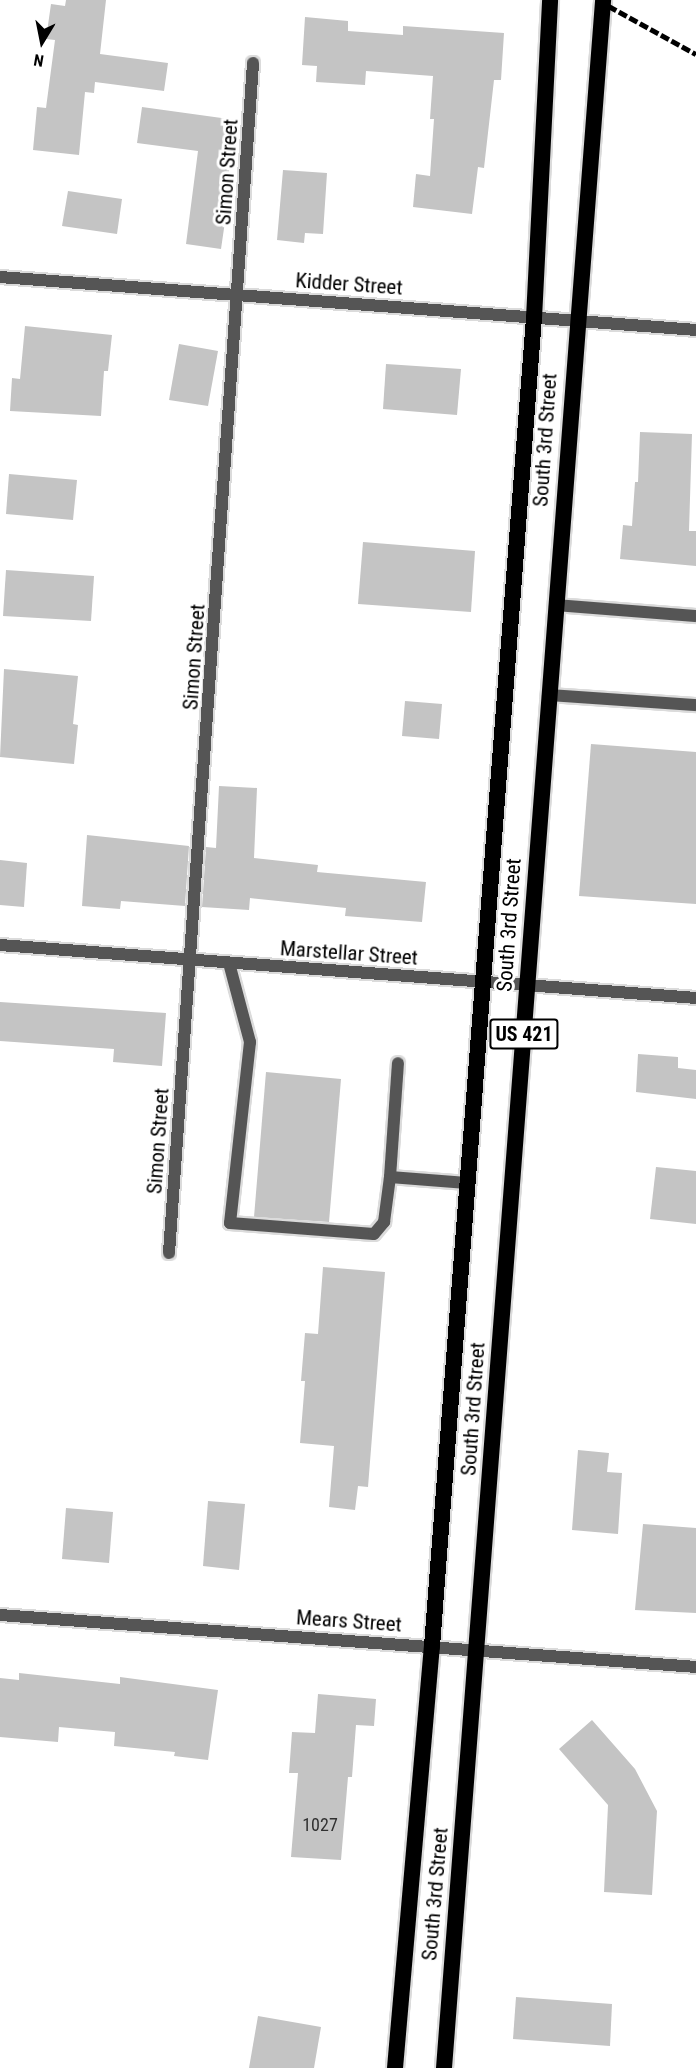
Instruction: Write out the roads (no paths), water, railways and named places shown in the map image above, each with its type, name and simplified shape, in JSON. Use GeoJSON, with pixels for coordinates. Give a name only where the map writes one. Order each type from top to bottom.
{"type":"FeatureCollection","features":[{"type":"Feature","properties":{"kind":"highway","name":"South 3rd Street"},"geometry":{"type":"LineString","coordinates":[[395,2068],[432,1646],[534,318],[550,0]]}},
{"type":"Feature","properties":{"kind":"highway","name":"South 3rd Street"},"geometry":{"type":"LineString","coordinates":[[444,2068],[528,985],[576,321],[603,0]]}},
{"type":"Feature","properties":{"kind":"street","name":"Simon Street"},"geometry":{"type":"LineString","coordinates":[[169,1253],[192,960],[253,63]]}},
{"type":"Feature","properties":{"kind":"street","name":"Kidder Street"},"geometry":{"type":"LineString","coordinates":[[0,277],[696,330]]}},
{"type":"Feature","properties":{"kind":"street"},"geometry":{"type":"LineString","coordinates":[[555,605],[696,616]]}},
{"type":"Feature","properties":{"kind":"street"},"geometry":{"type":"LineString","coordinates":[[548,695],[696,705]]}},
{"type":"Feature","properties":{"kind":"street","name":"Marstellar Street"},"geometry":{"type":"LineString","coordinates":[[0,945],[696,998]]}},
{"type":"Feature","properties":{"kind":"street"},"geometry":{"type":"LineString","coordinates":[[229,963],[250,1042],[230,1223],[374,1234],[384,1222],[390,1177],[398,1063]]}},
{"type":"Feature","properties":{"kind":"street"},"geometry":{"type":"LineString","coordinates":[[390,1177],[467,1183]]}},
{"type":"Feature","properties":{"kind":"street","name":"Mears Street"},"geometry":{"type":"LineString","coordinates":[[0,1615],[696,1667]]}},
{"type":"Feature","properties":{"kind":"railway"},"geometry":{"type":"LineString","coordinates":[[598,0],[696,54]]}}]}
